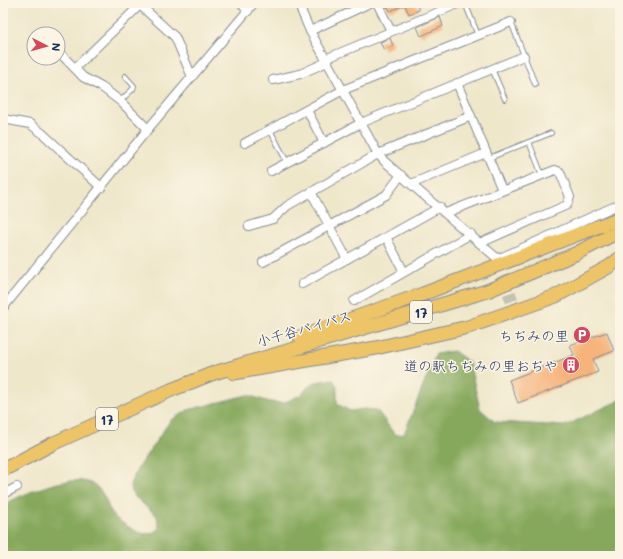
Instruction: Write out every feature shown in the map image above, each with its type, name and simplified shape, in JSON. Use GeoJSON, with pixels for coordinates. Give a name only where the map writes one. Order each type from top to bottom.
{"type":"FeatureCollection","features":[{"type":"Feature","properties":{"kind":"highway"},"geometry":{"type":"LineString","coordinates":[[229,367],[279,343],[367,314],[500,266],[620,218]]}},
{"type":"Feature","properties":{"kind":"highway","name":"小千谷バイパス"},"geometry":{"type":"LineString","coordinates":[[3,470],[52,444],[171,390],[229,367],[487,291],[569,257],[620,231]]}},
{"type":"Feature","properties":{"kind":"highway"},"geometry":{"type":"LineString","coordinates":[[214,373],[236,373],[376,348],[468,327],[513,306],[556,296],[610,266],[620,258]]}},
{"type":"Feature","properties":{"kind":"street"},"geometry":{"type":"LineString","coordinates":[[241,3],[248,11]]}},
{"type":"Feature","properties":{"kind":"street"},"geometry":{"type":"LineString","coordinates":[[3,308],[102,188],[148,129],[254,3]]}},
{"type":"Feature","properties":{"kind":"street"},"geometry":{"type":"LineString","coordinates":[[298,3],[310,31],[378,154],[400,175],[471,234],[500,266],[620,204]]}},
{"type":"Feature","properties":{"kind":"street"},"geometry":{"type":"LineString","coordinates":[[310,31],[370,3]]}},
{"type":"Feature","properties":{"kind":"street"},"geometry":{"type":"LineString","coordinates":[[377,3],[392,31]]}},
{"type":"Feature","properties":{"kind":"street"},"geometry":{"type":"LineString","coordinates":[[273,80],[300,74],[326,60],[460,3]]}},
{"type":"Feature","properties":{"kind":"street"},"geometry":{"type":"LineString","coordinates":[[75,68],[141,4],[175,37],[192,76]]}},
{"type":"Feature","properties":{"kind":"street"},"geometry":{"type":"LineString","coordinates":[[245,143],[343,90],[511,22]]}},
{"type":"Feature","properties":{"kind":"street"},"geometry":{"type":"LineString","coordinates":[[271,171],[361,123],[524,56]]}},
{"type":"Feature","properties":{"kind":"street"},"geometry":{"type":"LineString","coordinates":[[66,59],[90,82],[103,88],[120,101],[148,129]]}},
{"type":"Feature","properties":{"kind":"street"},"geometry":{"type":"LineString","coordinates":[[457,83],[502,190]]}},
{"type":"Feature","properties":{"kind":"street"},"geometry":{"type":"LineString","coordinates":[[307,110],[324,143]]}},
{"type":"Feature","properties":{"kind":"street"},"geometry":{"type":"LineString","coordinates":[[249,226],[273,219],[287,206],[378,154],[471,116]]}},
{"type":"Feature","properties":{"kind":"street"},"geometry":{"type":"LineString","coordinates":[[3,119],[30,124],[42,133],[102,188]]}},
{"type":"Feature","properties":{"kind":"street"},"geometry":{"type":"LineString","coordinates":[[411,184],[487,156]]}},
{"type":"Feature","properties":{"kind":"street"},"geometry":{"type":"LineString","coordinates":[[302,284],[386,237],[443,210],[555,170],[560,172],[570,197],[567,205],[480,243]]}},
{"type":"Feature","properties":{"kind":"street"},"geometry":{"type":"LineString","coordinates":[[263,262],[386,195],[400,175]]}},
{"type":"Feature","properties":{"kind":"street"},"geometry":{"type":"LineString","coordinates":[[311,192],[347,259]]}},
{"type":"Feature","properties":{"kind":"street"},"geometry":{"type":"LineString","coordinates":[[354,300],[471,234]]}},
{"type":"Feature","properties":{"kind":"street"},"geometry":{"type":"LineString","coordinates":[[386,237],[404,272]]}},
{"type":"Feature","properties":{"kind":"street"},"geometry":{"type":"LineString","coordinates":[[3,494],[17,487]]}},
{"type":"Feature","properties":{"kind":"lane"},"geometry":{"type":"LineString","coordinates":[[465,3],[478,35]]}},
{"type":"Feature","properties":{"kind":"lane"},"geometry":{"type":"LineString","coordinates":[[511,22],[535,84]]}},
{"type":"Feature","properties":{"kind":"lane"},"geometry":{"type":"LineString","coordinates":[[492,69],[505,99]]}},
{"type":"Feature","properties":{"kind":"lane"},"geometry":{"type":"LineString","coordinates":[[120,101],[133,89],[134,86],[125,76]]}},
{"type":"Feature","properties":{"kind":"lane"},"geometry":{"type":"LineString","coordinates":[[270,130],[287,162]]}},
{"type":"Feature","properties":{"kind":"lane"},"geometry":{"type":"LineString","coordinates":[[487,156],[551,133]]}},
{"type":"Feature","properties":{"kind":"lane"},"geometry":{"type":"LineString","coordinates":[[529,142],[542,175]]}},
{"type":"Feature","properties":{"kind":"green space"},"geometry":{"type":"Polygon","coordinates":[[[454,351],[469,362],[480,409],[495,422],[565,426],[620,400],[620,556],[3,556],[3,505],[37,490],[65,482],[78,481],[89,483],[98,488],[105,498],[112,514],[117,519],[139,532],[145,534],[153,533],[159,527],[157,516],[133,495],[130,484],[139,466],[170,421],[188,410],[247,395],[270,402],[283,403],[301,395],[312,383],[332,379],[337,385],[337,404],[350,411],[364,409],[377,410],[395,435],[404,434],[436,354],[454,351]]]}},
{"type":"Feature","properties":{"kind":"building"},"geometry":{"type":"Polygon","coordinates":[[[383,3],[416,3],[419,10],[409,14],[405,5],[390,11],[383,3]]]}},
{"type":"Feature","properties":{"kind":"building"},"geometry":{"type":"Polygon","coordinates":[[[440,17],[443,26],[421,36],[417,27],[440,17]]]}},
{"type":"Feature","properties":{"kind":"building"},"geometry":{"type":"Polygon","coordinates":[[[390,38],[393,46],[384,50],[380,42],[390,38]]]}},
{"type":"Feature","properties":{"kind":"building","name":"道の駅ちぢみの里おぢや"},"geometry":{"type":"Polygon","coordinates":[[[607,332],[614,351],[593,359],[598,372],[518,403],[509,380],[574,355],[570,345],[607,332]]]}},
{"type":"Feature","properties":{"kind":"tunnel"},"geometry":{"type":"LineString","coordinates":[[503,275],[512,301]]}},
{"type":"Feature","properties":{"kind":"place","name":"ちぢみの里"},"geometry":{"type":"Point","coordinates":[582,335]}},
{"type":"Feature","properties":{"kind":"place","name":"道の駅ちぢみの里おぢや"},"geometry":{"type":"Point","coordinates":[571,365]}}]}
